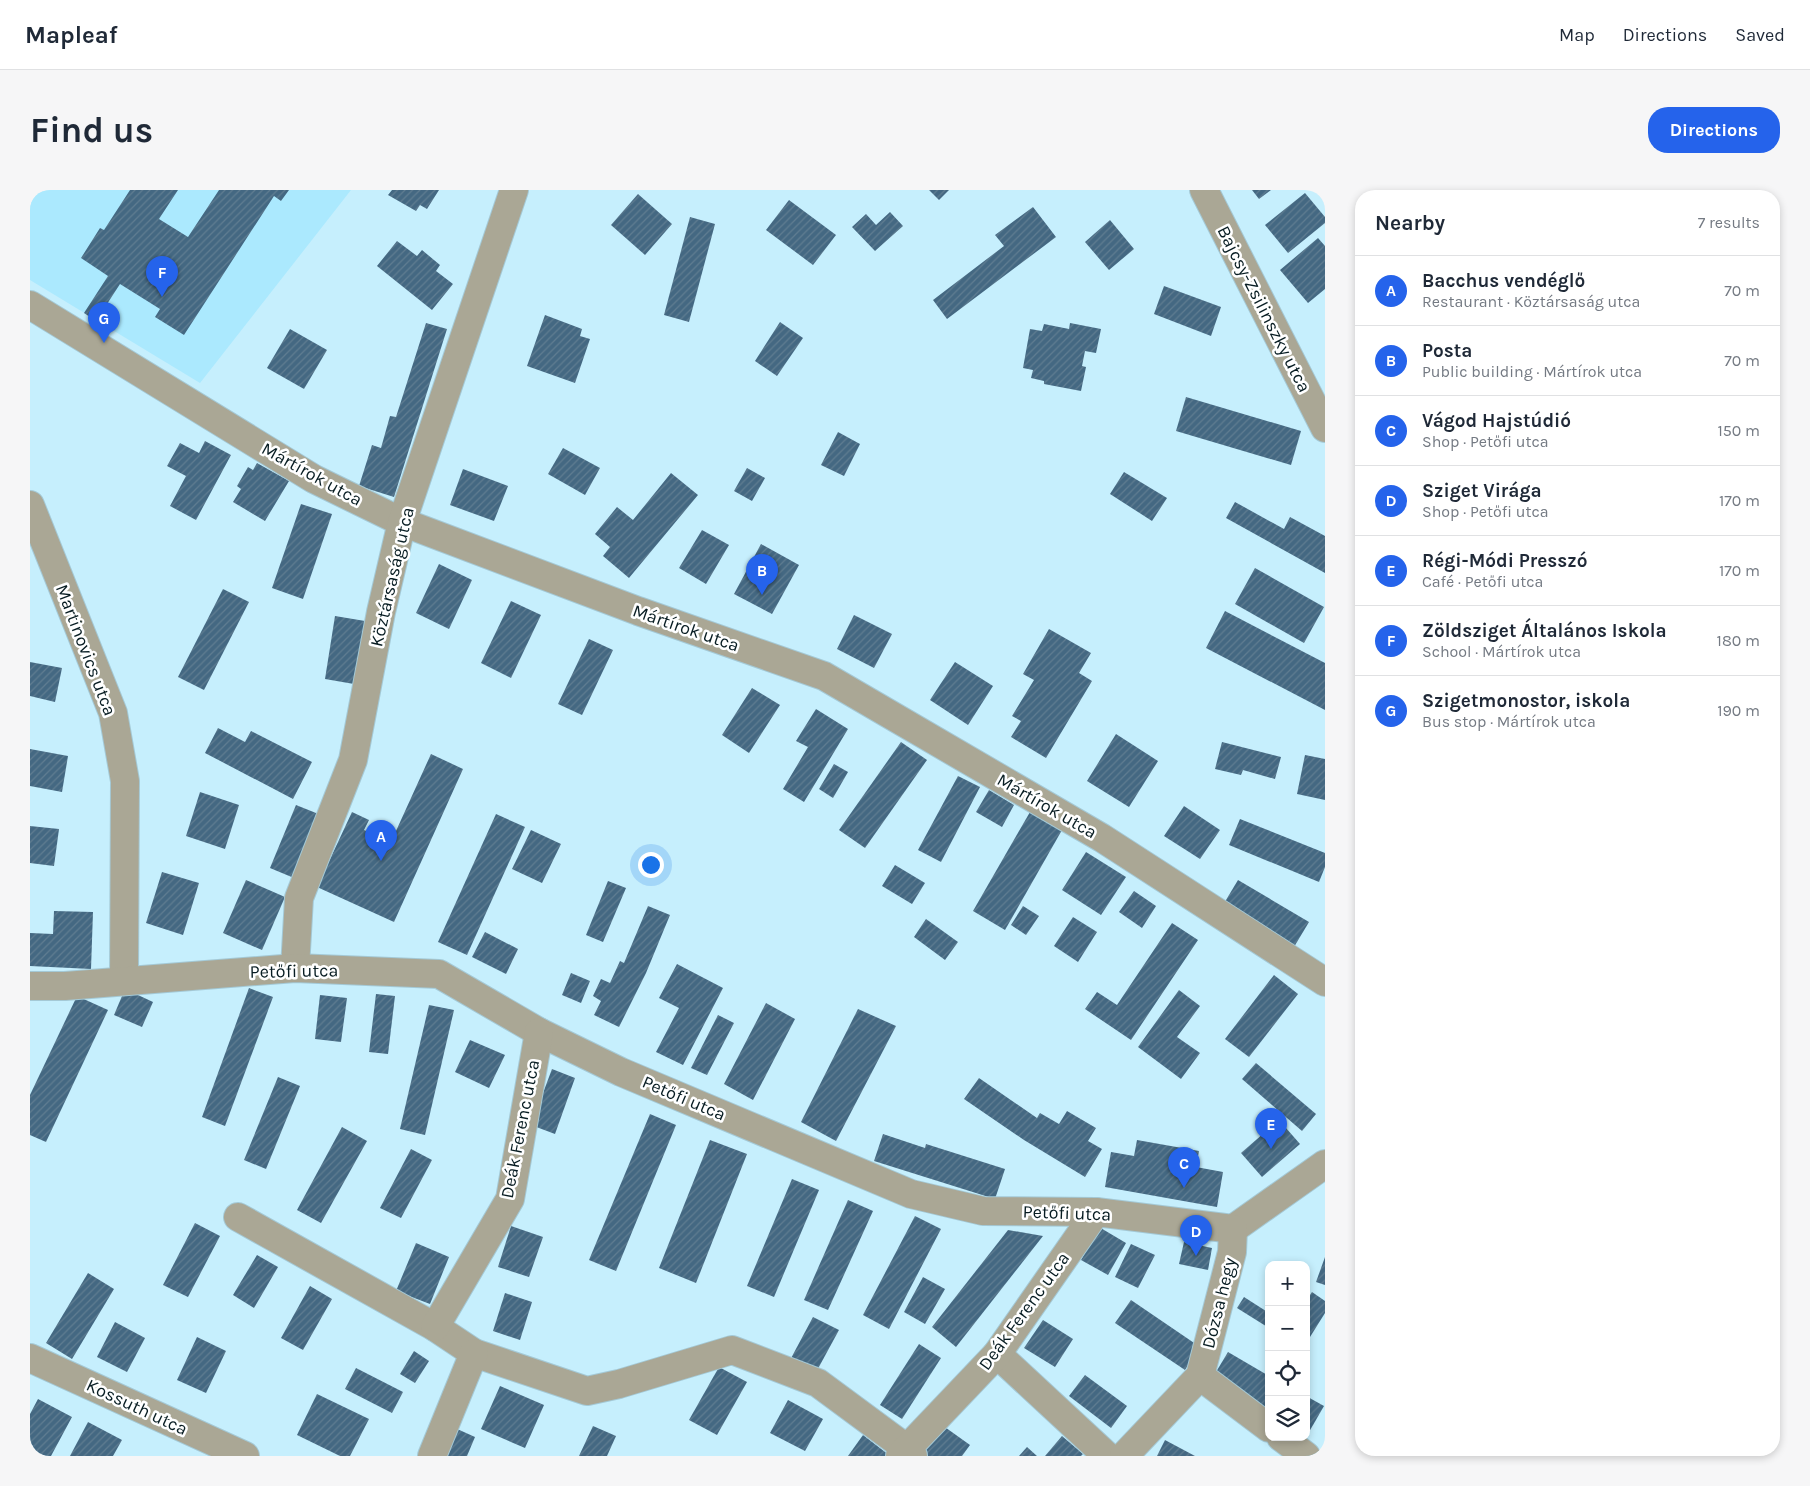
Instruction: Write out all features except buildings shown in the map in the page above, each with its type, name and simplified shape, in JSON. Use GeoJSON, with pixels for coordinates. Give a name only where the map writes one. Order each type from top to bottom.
{"type":"FeatureCollection","features":[{"type":"Feature","properties":{"kind":"street","name":"Köztársaság utca"},"geometry":{"type":"LineString","coordinates":[[295,968],[299,898],[354,760],[381,612],[402,522],[514,190]]}},
{"type":"Feature","properties":{"kind":"street","name":"Bajcsy-Zsilinszky utca"},"geometry":{"type":"LineString","coordinates":[[1204,190],[1325,428]]}},
{"type":"Feature","properties":{"kind":"street","name":"Mártírok utca"},"geometry":{"type":"LineString","coordinates":[[30,305],[314,479],[402,522],[638,611],[824,676],[1102,838],[1325,982]]}},
{"type":"Feature","properties":{"kind":"street","name":"Martinovics utca"},"geometry":{"type":"LineString","coordinates":[[30,505],[113,713],[125,781],[124,980]]}},
{"type":"Feature","properties":{"kind":"street","name":"Petőfi utca"},"geometry":{"type":"LineString","coordinates":[[30,986],[64,986],[295,968],[439,974],[539,1032],[621,1072],[911,1194],[983,1211],[1096,1212],[1233,1230]]}},
{"type":"Feature","properties":{"kind":"street","name":"Deák Ferenc utca"},"geometry":{"type":"LineString","coordinates":[[435,1327],[510,1198],[539,1032]]}},
{"type":"Feature","properties":{"kind":"street"},"geometry":{"type":"LineString","coordinates":[[1233,1230],[1325,1164]]}},
{"type":"Feature","properties":{"kind":"street","name":"Deák Ferenc utca"},"geometry":{"type":"LineString","coordinates":[[238,1217],[435,1327],[474,1353],[587,1391],[619,1384],[732,1350],[818,1383],[906,1453],[997,1354],[1096,1212]]}},
{"type":"Feature","properties":{"kind":"street","name":"Dózsa hegy"},"geometry":{"type":"LineString","coordinates":[[1124,1456],[1200,1376],[1232,1252],[1233,1230]]}},
{"type":"Feature","properties":{"kind":"street"},"geometry":{"type":"LineString","coordinates":[[432,1456],[474,1353]]}},
{"type":"Feature","properties":{"kind":"street"},"geometry":{"type":"LineString","coordinates":[[997,1354],[1107,1456]]}},
{"type":"Feature","properties":{"kind":"street","name":"Kossuth utca"},"geometry":{"type":"LineString","coordinates":[[30,1358],[245,1456]]}},
{"type":"Feature","properties":{"kind":"street"},"geometry":{"type":"LineString","coordinates":[[1200,1376],[1265,1425]]}},
{"type":"Feature","properties":{"kind":"street"},"geometry":{"type":"LineString","coordinates":[[1286,1441],[1306,1456]]}},
{"type":"Feature","properties":{"kind":"shaded area"},"geometry":{"type":"Polygon","coordinates":[[[30,190],[351,190],[200,383],[30,280],[30,190]]]}},
{"type":"Feature","properties":{"kind":"place","name":"Zöldsziget Általános Iskola"},"geometry":{"type":"Point","coordinates":[162,297]}},
{"type":"Feature","properties":{"kind":"place","name":"Szigetmonostor, iskola"},"geometry":{"type":"Point","coordinates":[104,343]}},
{"type":"Feature","properties":{"kind":"place","name":"Posta"},"geometry":{"type":"Point","coordinates":[762,595]}},
{"type":"Feature","properties":{"kind":"place","name":"Bacchus vendéglő"},"geometry":{"type":"Point","coordinates":[381,861]}},
{"type":"Feature","properties":{"kind":"place","name":"Régi-Módi Presszó"},"geometry":{"type":"Point","coordinates":[1271,1149]}},
{"type":"Feature","properties":{"kind":"place","name":"Vágod Hajstúdió"},"geometry":{"type":"Point","coordinates":[1184,1188]}},
{"type":"Feature","properties":{"kind":"place","name":"Sziget Virága"},"geometry":{"type":"Point","coordinates":[1196,1256]}}]}
